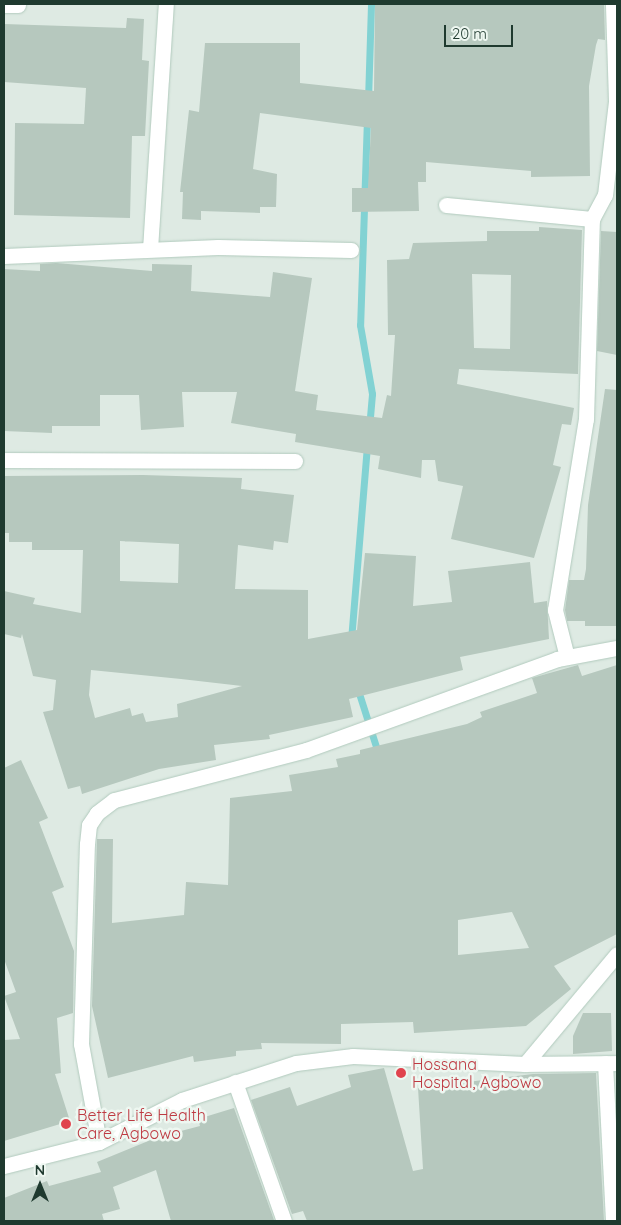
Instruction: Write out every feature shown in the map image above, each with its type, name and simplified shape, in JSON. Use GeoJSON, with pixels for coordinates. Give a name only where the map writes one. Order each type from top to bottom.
{"type":"FeatureCollection","features":[{"type":"Feature","properties":{"kind":"street"},"geometry":{"type":"LineString","coordinates":[[150,249],[166,4]]}},
{"type":"Feature","properties":{"kind":"street"},"geometry":{"type":"LineString","coordinates":[[567,657],[556,610],[586,419],[592,219],[611,196],[616,100],[613,4]]}},
{"type":"Feature","properties":{"kind":"street"},"geometry":{"type":"LineString","coordinates":[[446,204],[592,219]]}},
{"type":"Feature","properties":{"kind":"street"},"geometry":{"type":"LineString","coordinates":[[4,256],[150,249],[351,250]]}},
{"type":"Feature","properties":{"kind":"street"},"geometry":{"type":"LineString","coordinates":[[4,460],[296,461]]}},
{"type":"Feature","properties":{"kind":"street"},"geometry":{"type":"LineString","coordinates":[[99,1142],[80,1044],[88,825],[96,814],[114,800],[306,750],[567,657],[617,648]]}},
{"type":"Feature","properties":{"kind":"street"},"geometry":{"type":"LineString","coordinates":[[525,1064],[617,954]]}},
{"type":"Feature","properties":{"kind":"street"},"geometry":{"type":"LineString","coordinates":[[4,1166],[99,1142],[182,1100],[296,1063],[354,1056],[525,1064],[611,1063],[613,1221]]}},
{"type":"Feature","properties":{"kind":"street"},"geometry":{"type":"LineString","coordinates":[[235,1082],[284,1221]]}},
{"type":"Feature","properties":{"kind":"building"},"geometry":{"type":"Polygon","coordinates":[[[375,4],[604,4],[605,40],[598,39],[589,86],[590,176],[531,177],[531,171],[426,162],[426,182],[418,182],[419,211],[352,212],[352,188],[368,188],[371,128],[260,113],[253,169],[277,174],[276,207],[260,207],[260,213],[201,211],[201,220],[182,219],[183,192],[180,192],[189,110],[199,112],[205,43],[300,43],[300,83],[374,91],[375,4]]]}},
{"type":"Feature","properties":{"kind":"building"},"geometry":{"type":"Polygon","coordinates":[[[127,18],[144,19],[142,60],[149,61],[145,136],[132,136],[130,218],[14,215],[15,123],[84,124],[86,88],[4,82],[4,24],[126,28],[127,18]]]}},
{"type":"Feature","properties":{"kind":"building"},"geometry":{"type":"Polygon","coordinates":[[[539,227],[582,230],[578,374],[459,369],[457,384],[574,408],[571,425],[562,424],[553,465],[561,467],[534,558],[451,539],[463,486],[438,481],[435,460],[422,460],[421,478],[378,469],[380,456],[295,442],[296,434],[231,423],[237,392],[182,392],[184,427],[141,430],[139,395],[100,395],[100,426],[52,426],[52,433],[4,431],[4,269],[40,271],[40,264],[56,263],[152,271],[152,264],[192,265],[191,291],[270,297],[273,272],[312,278],[295,391],[318,395],[316,410],[382,418],[387,395],[391,396],[395,335],[388,335],[387,260],[409,259],[413,243],[487,241],[487,231],[539,231],[539,227]],[[472,274],[474,348],[510,349],[511,275],[472,274]]]}},
{"type":"Feature","properties":{"kind":"building"},"geometry":{"type":"Polygon","coordinates":[[[601,231],[617,232],[617,355],[597,351],[601,231]]]}},
{"type":"Feature","properties":{"kind":"building"},"geometry":{"type":"Polygon","coordinates":[[[605,389],[617,390],[617,626],[585,626],[585,621],[567,621],[565,610],[569,580],[584,580],[586,569],[588,505],[605,389]]]}},
{"type":"Feature","properties":{"kind":"building"},"geometry":{"type":"Polygon","coordinates":[[[143,475],[242,478],[241,489],[294,495],[288,543],[274,541],[273,550],[238,545],[235,589],[308,590],[308,639],[357,630],[365,553],[416,556],[413,606],[452,602],[448,571],[530,562],[534,603],[547,601],[549,639],[460,657],[463,670],[349,699],[353,717],[269,735],[270,739],[214,745],[216,760],[159,769],[82,794],[80,786],[68,789],[43,712],[53,710],[56,680],[33,676],[22,634],[21,638],[4,634],[4,591],[35,598],[33,604],[81,613],[83,550],[32,550],[32,542],[9,542],[9,533],[4,533],[4,476],[143,475]],[[120,541],[120,581],[178,583],[179,544],[120,541]],[[91,670],[89,695],[95,718],[130,708],[132,716],[143,713],[146,722],[178,717],[177,704],[242,686],[181,679],[91,670]]]}},
{"type":"Feature","properties":{"kind":"building"},"geometry":{"type":"Polygon","coordinates":[[[578,665],[582,676],[617,665],[617,934],[554,966],[571,989],[526,1026],[414,1033],[413,1022],[341,1024],[341,1044],[261,1043],[262,1049],[236,1051],[236,1056],[194,1062],[193,1056],[108,1078],[92,1006],[97,839],[113,839],[112,923],[184,915],[186,882],[228,885],[230,798],[292,791],[289,775],[338,767],[336,759],[360,754],[360,750],[467,724],[482,717],[480,712],[537,693],[532,678],[578,665]],[[512,912],[458,920],[458,955],[529,948],[512,912]]]}},
{"type":"Feature","properties":{"kind":"building"},"geometry":{"type":"Polygon","coordinates":[[[21,760],[48,818],[39,822],[64,887],[52,892],[74,951],[73,1013],[57,1018],[61,1073],[55,1074],[70,1121],[4,1141],[4,1040],[20,1039],[4,996],[16,992],[4,959],[4,768],[21,760]]]}},
{"type":"Feature","properties":{"kind":"building"},"geometry":{"type":"Polygon","coordinates":[[[583,1013],[611,1013],[612,1051],[573,1054],[573,1036],[583,1013]]]}},
{"type":"Feature","properties":{"kind":"building"},"geometry":{"type":"Polygon","coordinates":[[[384,1068],[413,1171],[423,1169],[418,1088],[533,1074],[596,1073],[604,1221],[307,1221],[303,1211],[292,1214],[251,1100],[290,1087],[297,1106],[351,1087],[348,1075],[384,1068]]]}},
{"type":"Feature","properties":{"kind":"building"},"geometry":{"type":"Polygon","coordinates":[[[234,1108],[274,1220],[171,1221],[156,1170],[113,1187],[120,1209],[102,1214],[104,1221],[4,1221],[4,1198],[47,1181],[49,1186],[101,1172],[97,1162],[158,1137],[200,1126],[198,1119],[234,1108]]]}},
{"type":"Feature","properties":{"kind":"waterway"},"geometry":{"type":"LineString","coordinates":[[368,100],[371,4]]}},
{"type":"Feature","properties":{"kind":"waterway"},"geometry":{"type":"LineString","coordinates":[[367,118],[360,325],[372,394],[369,426]]}},
{"type":"Feature","properties":{"kind":"waterway"},"geometry":{"type":"LineString","coordinates":[[351,640],[367,447]]}},
{"type":"Feature","properties":{"kind":"waterway"},"geometry":{"type":"LineString","coordinates":[[357,687],[378,753]]}},
{"type":"Feature","properties":{"kind":"place","name":"Hossana Hospital, Agbowo"},"geometry":{"type":"Point","coordinates":[401,1073]}},
{"type":"Feature","properties":{"kind":"place","name":"Better Life Health Care, Agbowo"},"geometry":{"type":"Point","coordinates":[66,1124]}}]}
